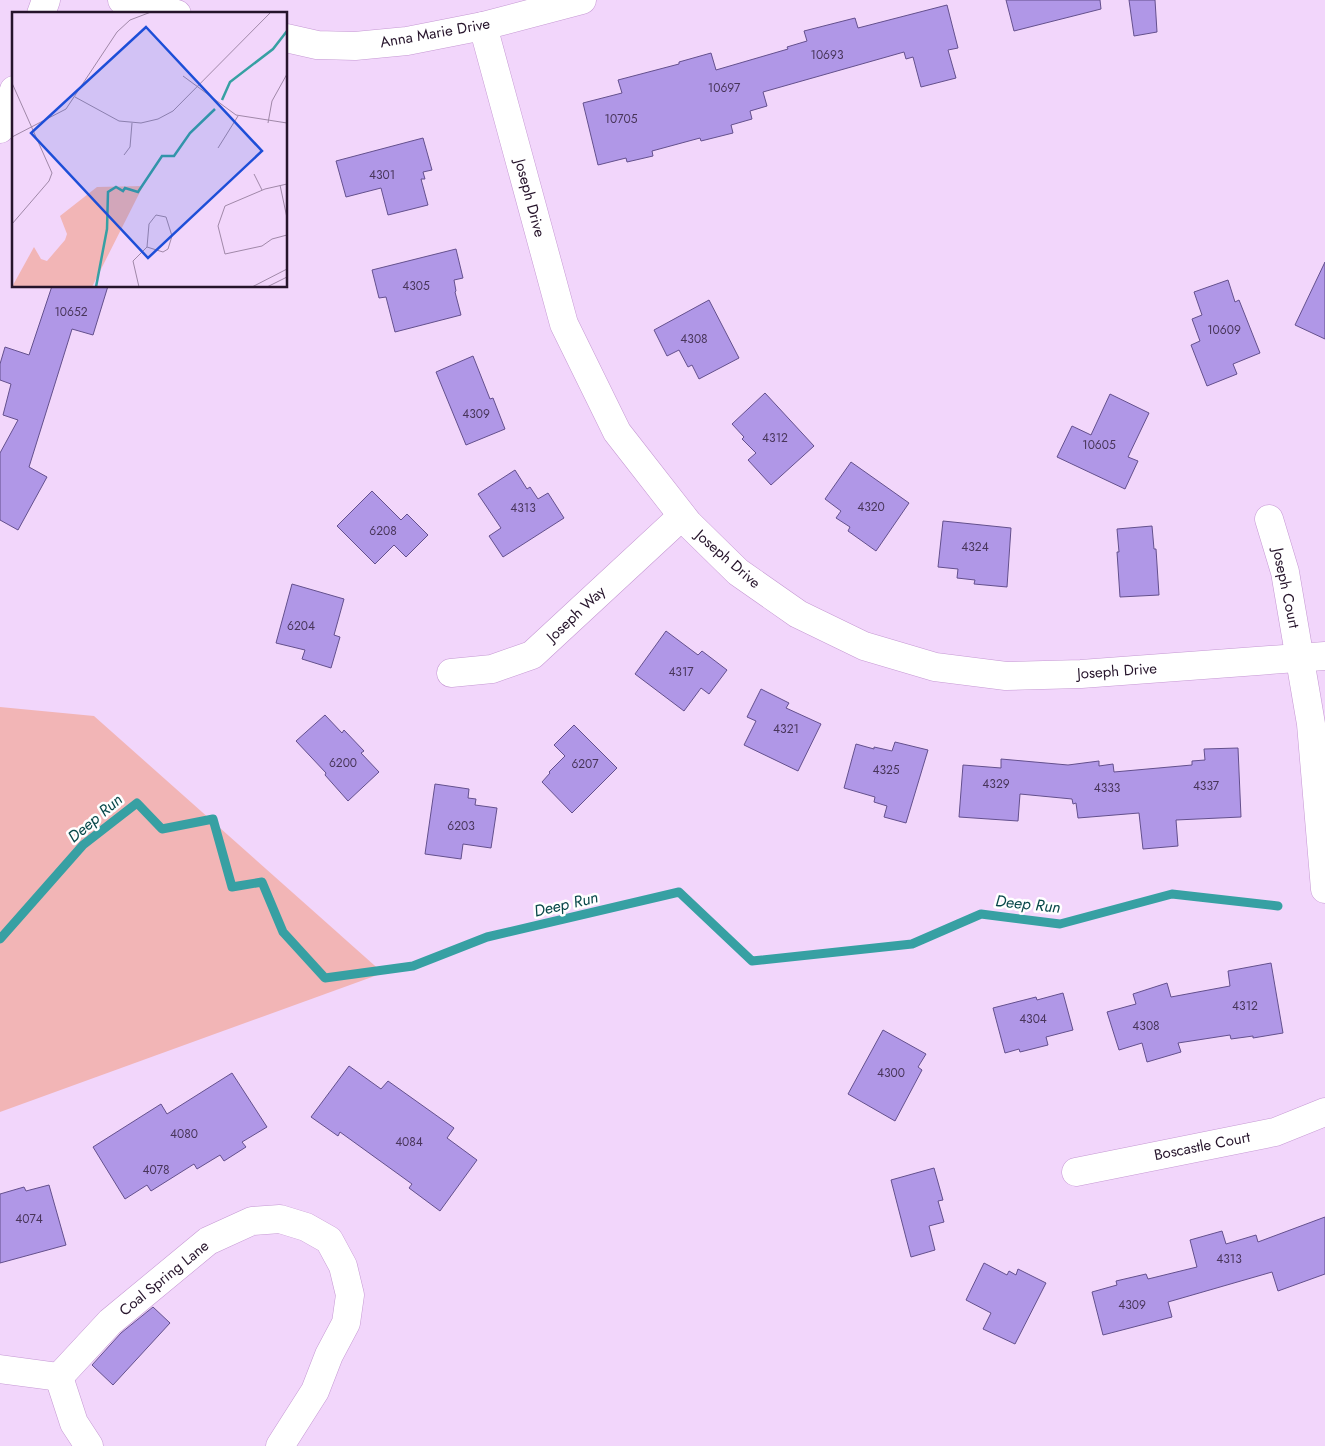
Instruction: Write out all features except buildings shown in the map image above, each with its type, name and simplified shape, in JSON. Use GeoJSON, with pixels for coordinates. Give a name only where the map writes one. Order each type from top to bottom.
{"type":"FeatureCollection","features":[{"type":"Feature","properties":{"kind":"street"},"geometry":{"type":"LineString","coordinates":[[42,12],[46,0]]}},
{"type":"Feature","properties":{"kind":"street"},"geometry":{"type":"LineString","coordinates":[[122,0],[169,12]]}},
{"type":"Feature","properties":{"kind":"street","name":"Anna Marie Drive"},"geometry":{"type":"LineString","coordinates":[[288,38],[317,45],[356,46],[407,41],[483,26],[582,0]]}},
{"type":"Feature","properties":{"kind":"street","name":"Joseph Drive"},"geometry":{"type":"LineString","coordinates":[[483,26],[564,324],[616,432],[688,523],[738,572],[798,614],[864,646],[935,667],[1006,676],[1080,674],[1313,656]]}},
{"type":"Feature","properties":{"kind":"street"},"geometry":{"type":"LineString","coordinates":[[0,129],[12,96]]}},
{"type":"Feature","properties":{"kind":"street","name":"Joseph Way"},"geometry":{"type":"LineString","coordinates":[[451,673],[492,669],[532,655],[682,516]]}},
{"type":"Feature","properties":{"kind":"street","name":"Joseph Court"},"geometry":{"type":"LineString","coordinates":[[1269,519],[1313,656],[1312,724],[1325,888]]}},
{"type":"Feature","properties":{"kind":"street","name":"Boscastle Court"},"geometry":{"type":"LineString","coordinates":[[1076,1172],[1275,1132],[1325,1112]]}},
{"type":"Feature","properties":{"kind":"street","name":"Coal Spring Lane"},"geometry":{"type":"LineString","coordinates":[[59,1377],[110,1322],[208,1241],[252,1221],[280,1218],[306,1227],[329,1240],[343,1266],[350,1295],[346,1323],[329,1355],[315,1390],[280,1446]]}},
{"type":"Feature","properties":{"kind":"street"},"geometry":{"type":"LineString","coordinates":[[0,1369],[59,1377],[74,1423],[89,1446]]}},
{"type":"Feature","properties":{"kind":"shaded area"},"geometry":{"type":"Polygon","coordinates":[[[0,707],[94,716],[383,973],[0,1112],[0,707]]]}},
{"type":"Feature","properties":{"kind":"waterway","name":"Deep Run"},"geometry":{"type":"LineString","coordinates":[[0,939],[83,845],[137,803],[162,829],[213,819],[232,887],[262,882],[283,932],[325,978],[413,966],[487,937],[679,892],[752,961],[912,944],[981,914],[1060,924],[1172,894],[1278,906]]}}]}
